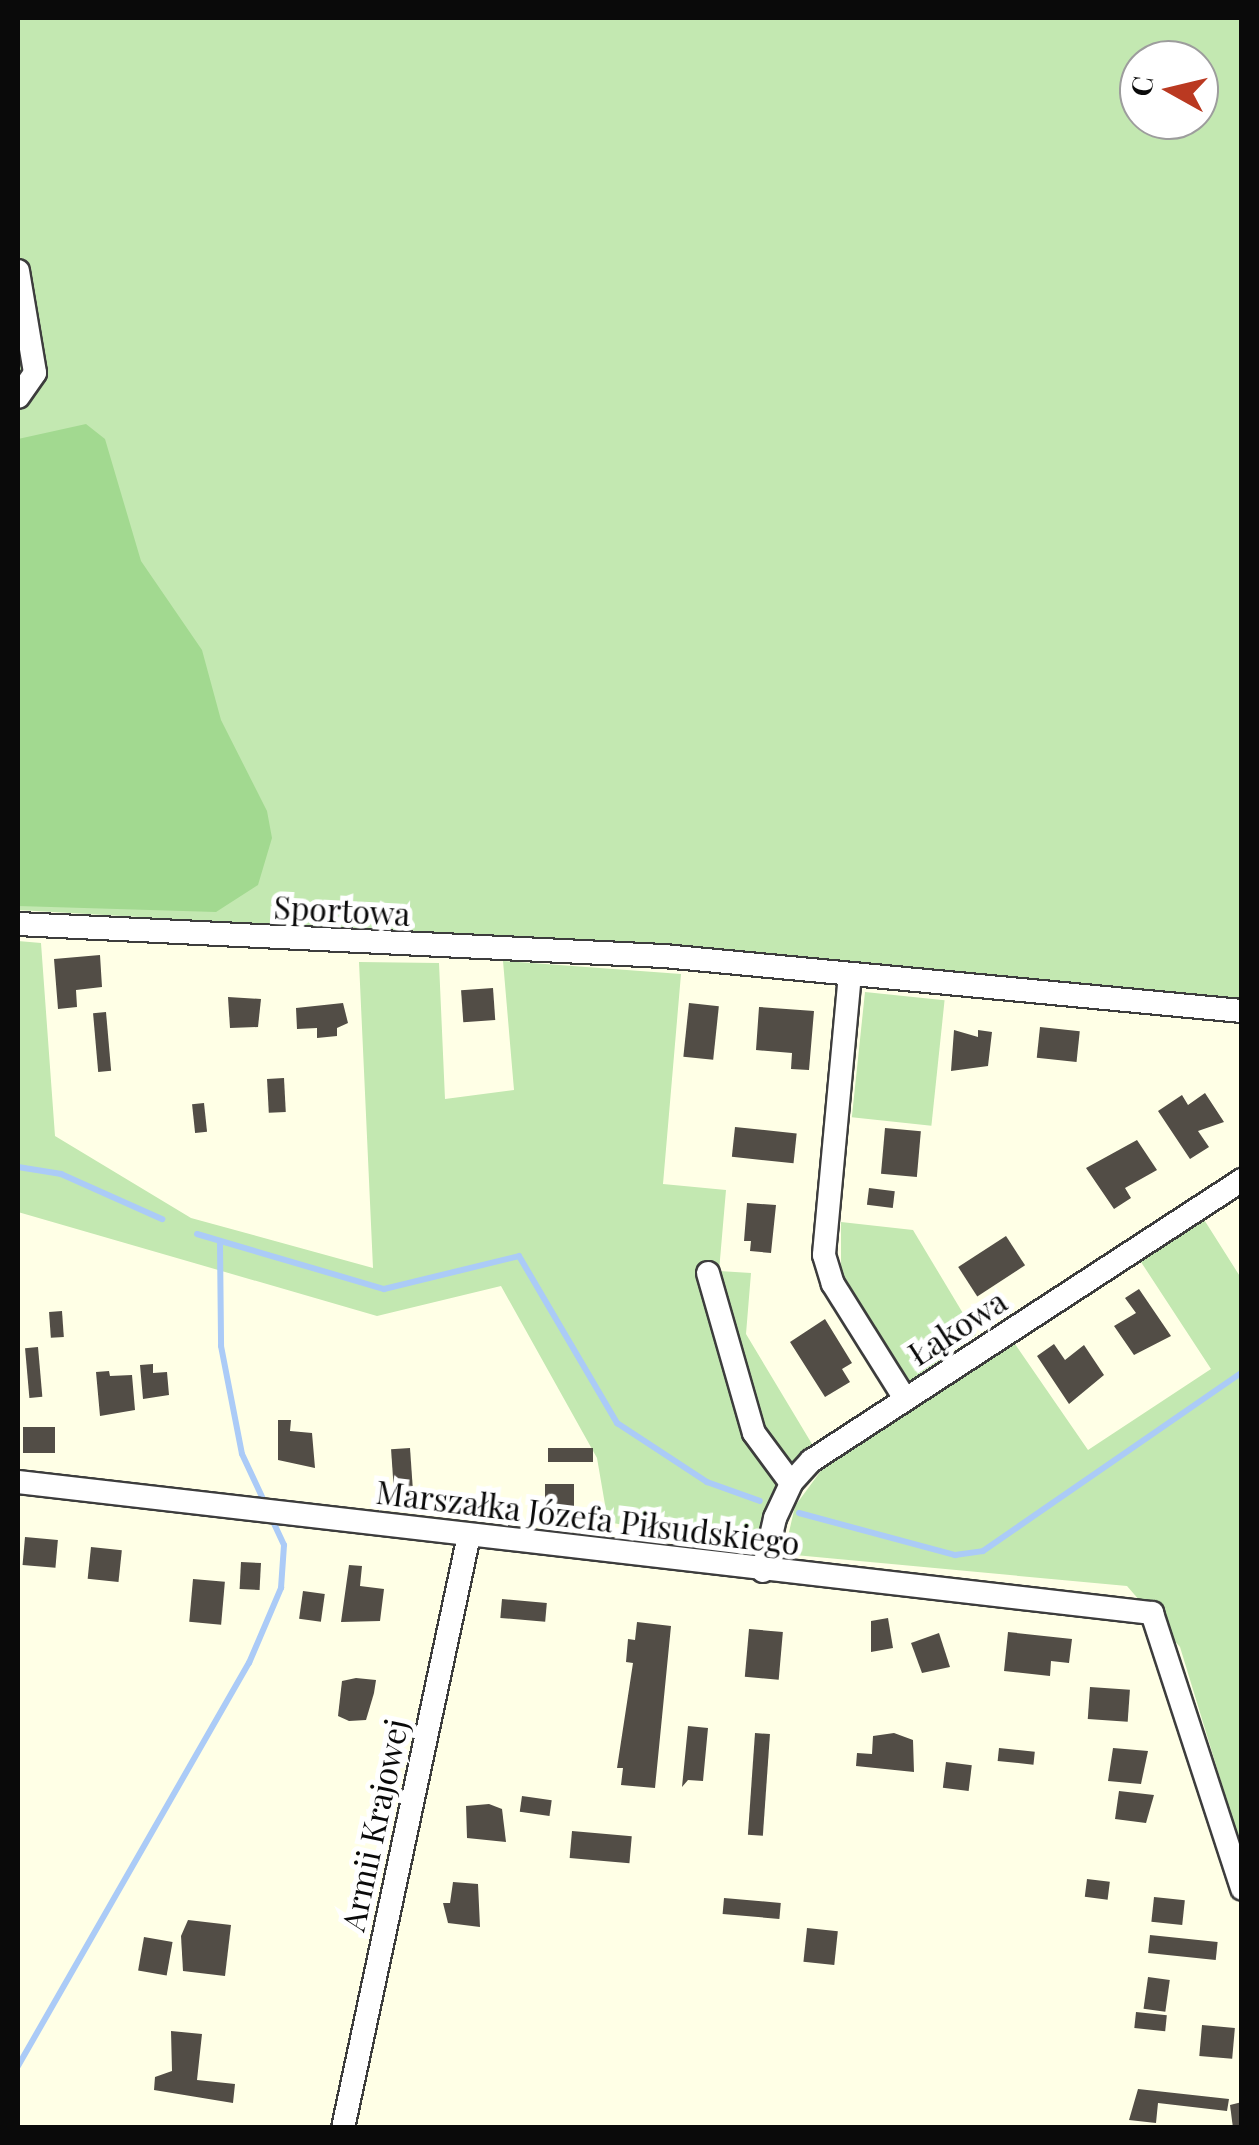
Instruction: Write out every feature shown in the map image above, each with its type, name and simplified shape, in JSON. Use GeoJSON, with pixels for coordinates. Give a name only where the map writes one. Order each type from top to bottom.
{"type":"FeatureCollection","features":[{"type":"Feature","properties":{"kind":"street"},"geometry":{"type":"LineString","coordinates":[[18,271],[35,373],[18,397]]}},
{"type":"Feature","properties":{"kind":"street","name":"Sportowa"},"geometry":{"type":"LineString","coordinates":[[18,924],[664,956],[1242,1011]]}},
{"type":"Feature","properties":{"kind":"street"},"geometry":{"type":"LineString","coordinates":[[850,974],[824,1255],[834,1284],[905,1400]]}},
{"type":"Feature","properties":{"kind":"street","name":"Łąkowa"},"geometry":{"type":"LineString","coordinates":[[791,1483],[811,1461],[1242,1180]]}},
{"type":"Feature","properties":{"kind":"street"},"geometry":{"type":"LineString","coordinates":[[708,1273],[754,1433],[791,1483],[763,1571]]}},
{"type":"Feature","properties":{"kind":"street","name":"Marszałka Józefa Piłsudskiego"},"geometry":{"type":"LineString","coordinates":[[18,1482],[246,1512],[1152,1613],[1242,1889]]}},
{"type":"Feature","properties":{"kind":"street","name":"Armii Krajowej"},"geometry":{"type":"LineString","coordinates":[[342,2128],[468,1535]]}},
{"type":"Feature","properties":{"kind":"green space"},"geometry":{"type":"Polygon","coordinates":[[[18,18],[1241,18],[1241,1002],[692,949],[18,910],[18,18]]]}},
{"type":"Feature","properties":{"kind":"green space"},"geometry":{"type":"Polygon","coordinates":[[[86,424],[105,439],[141,561],[202,650],[221,720],[267,811],[272,838],[258,885],[216,912],[18,906],[18,439],[86,424]]]}},
{"type":"Feature","properties":{"kind":"green space"},"geometry":{"type":"Polygon","coordinates":[[[18,941],[41,943],[55,1136],[191,1218],[373,1268],[359,962],[439,963],[445,1099],[514,1090],[503,961],[681,974],[663,1184],[726,1190],[719,1271],[751,1273],[746,1334],[812,1444],[774,1493],[753,1550],[608,1522],[597,1458],[501,1286],[377,1316],[18,1212],[18,941]]]}},
{"type":"Feature","properties":{"kind":"green space"},"geometry":{"type":"Polygon","coordinates":[[[865,992],[945,1000],[931,1126],[852,1117],[865,992]]]}},
{"type":"Feature","properties":{"kind":"green space"},"geometry":{"type":"Polygon","coordinates":[[[1203,1218],[1241,1278],[1241,1847],[1180,1647],[1127,1586],[784,1554],[795,1506],[823,1468],[1015,1344],[1088,1450],[1211,1369],[1141,1262],[1203,1218]]]}},
{"type":"Feature","properties":{"kind":"green space"},"geometry":{"type":"Polygon","coordinates":[[[841,1222],[913,1230],[976,1335],[908,1382],[841,1271],[841,1222]]]}},
{"type":"Feature","properties":{"kind":"building"},"geometry":{"type":"Polygon","coordinates":[[[100,955],[102,987],[76,990],[77,1007],[58,1009],[54,959],[100,955]]]}},
{"type":"Feature","properties":{"kind":"building"},"geometry":{"type":"Polygon","coordinates":[[[493,988],[495,1020],[463,1022],[461,990],[493,988]]]}},
{"type":"Feature","properties":{"kind":"building"},"geometry":{"type":"Polygon","coordinates":[[[228,997],[261,999],[258,1027],[230,1028],[228,997]]]}},
{"type":"Feature","properties":{"kind":"building"},"geometry":{"type":"Polygon","coordinates":[[[343,1003],[348,1023],[337,1028],[337,1036],[317,1038],[317,1028],[297,1029],[296,1008],[343,1003]]]}},
{"type":"Feature","properties":{"kind":"building"},"geometry":{"type":"Polygon","coordinates":[[[689,1003],[719,1006],[713,1060],[683,1057],[689,1003]]]}},
{"type":"Feature","properties":{"kind":"building"},"geometry":{"type":"Polygon","coordinates":[[[759,1007],[814,1011],[809,1070],[791,1069],[792,1053],[756,1050],[759,1007]]]}},
{"type":"Feature","properties":{"kind":"building"},"geometry":{"type":"Polygon","coordinates":[[[106,1012],[111,1071],[98,1072],[93,1013],[106,1012]]]}},
{"type":"Feature","properties":{"kind":"building"},"geometry":{"type":"Polygon","coordinates":[[[1040,1027],[1080,1031],[1077,1062],[1037,1058],[1040,1027]]]}},
{"type":"Feature","properties":{"kind":"building"},"geometry":{"type":"Polygon","coordinates":[[[954,1030],[978,1037],[978,1030],[992,1032],[988,1066],[951,1071],[954,1030]]]}},
{"type":"Feature","properties":{"kind":"building"},"geometry":{"type":"Polygon","coordinates":[[[284,1078],[286,1112],[269,1113],[267,1079],[284,1078]]]}},
{"type":"Feature","properties":{"kind":"building"},"geometry":{"type":"Polygon","coordinates":[[[1205,1093],[1224,1122],[1198,1131],[1209,1147],[1190,1159],[1158,1111],[1182,1095],[1188,1105],[1205,1093]]]}},
{"type":"Feature","properties":{"kind":"building"},"geometry":{"type":"Polygon","coordinates":[[[204,1103],[207,1132],[195,1133],[192,1104],[204,1103]]]}},
{"type":"Feature","properties":{"kind":"building"},"geometry":{"type":"Polygon","coordinates":[[[735,1127],[797,1133],[794,1163],[732,1157],[735,1127]]]}},
{"type":"Feature","properties":{"kind":"building"},"geometry":{"type":"Polygon","coordinates":[[[885,1128],[921,1131],[917,1177],[881,1174],[885,1128]]]}},
{"type":"Feature","properties":{"kind":"building"},"geometry":{"type":"Polygon","coordinates":[[[1137,1140],[1157,1170],[1125,1188],[1131,1198],[1114,1209],[1086,1168],[1137,1140]]]}},
{"type":"Feature","properties":{"kind":"building"},"geometry":{"type":"Polygon","coordinates":[[[869,1188],[895,1191],[893,1208],[867,1205],[869,1188]]]}},
{"type":"Feature","properties":{"kind":"building"},"geometry":{"type":"Polygon","coordinates":[[[747,1203],[776,1205],[771,1253],[750,1251],[751,1241],[744,1241],[747,1203]]]}},
{"type":"Feature","properties":{"kind":"building"},"geometry":{"type":"Polygon","coordinates":[[[1006,1236],[1025,1265],[977,1296],[958,1267],[1006,1236]]]}},
{"type":"Feature","properties":{"kind":"building"},"geometry":{"type":"Polygon","coordinates":[[[1139,1289],[1171,1336],[1134,1355],[1114,1326],[1136,1313],[1125,1298],[1139,1289]]]}},
{"type":"Feature","properties":{"kind":"building"},"geometry":{"type":"Polygon","coordinates":[[[62,1311],[64,1337],[51,1338],[49,1312],[62,1311]]]}},
{"type":"Feature","properties":{"kind":"building"},"geometry":{"type":"Polygon","coordinates":[[[825,1319],[852,1363],[842,1369],[850,1382],[825,1397],[790,1342],[825,1319]]]}},
{"type":"Feature","properties":{"kind":"building"},"geometry":{"type":"Polygon","coordinates":[[[1054,1344],[1065,1360],[1084,1345],[1104,1375],[1069,1404],[1037,1356],[1054,1344]]]}},
{"type":"Feature","properties":{"kind":"building"},"geometry":{"type":"Polygon","coordinates":[[[38,1347],[42,1397],[29,1398],[25,1348],[38,1347]]]}},
{"type":"Feature","properties":{"kind":"building"},"geometry":{"type":"Polygon","coordinates":[[[153,1364],[153,1373],[167,1372],[169,1395],[143,1399],[140,1365],[153,1364]]]}},
{"type":"Feature","properties":{"kind":"building"},"geometry":{"type":"Polygon","coordinates":[[[109,1371],[110,1376],[132,1375],[135,1410],[100,1416],[96,1372],[109,1371]]]}},
{"type":"Feature","properties":{"kind":"building"},"geometry":{"type":"Polygon","coordinates":[[[278,1420],[291,1420],[290,1431],[312,1433],[315,1468],[278,1460],[278,1420]]]}},
{"type":"Feature","properties":{"kind":"building"},"geometry":{"type":"Polygon","coordinates":[[[23,1427],[55,1427],[55,1453],[23,1453],[23,1427]]]}},
{"type":"Feature","properties":{"kind":"building"},"geometry":{"type":"Polygon","coordinates":[[[410,1448],[413,1488],[394,1489],[391,1449],[410,1448]]]}},
{"type":"Feature","properties":{"kind":"building"},"geometry":{"type":"Polygon","coordinates":[[[548,1448],[593,1448],[593,1462],[548,1462],[548,1448]]]}},
{"type":"Feature","properties":{"kind":"building"},"geometry":{"type":"Polygon","coordinates":[[[545,1484],[574,1484],[574,1506],[545,1506],[545,1484]]]}},
{"type":"Feature","properties":{"kind":"building"},"geometry":{"type":"Polygon","coordinates":[[[25,1537],[58,1540],[55,1568],[23,1565],[25,1537]]]}},
{"type":"Feature","properties":{"kind":"building"},"geometry":{"type":"Polygon","coordinates":[[[91,1547],[122,1550],[118,1582],[88,1579],[91,1547]]]}},
{"type":"Feature","properties":{"kind":"building"},"geometry":{"type":"Polygon","coordinates":[[[241,1562],[261,1563],[260,1590],[240,1589],[241,1562]]]}},
{"type":"Feature","properties":{"kind":"building"},"geometry":{"type":"Polygon","coordinates":[[[349,1565],[362,1566],[360,1586],[384,1589],[380,1621],[341,1622],[349,1565]]]}},
{"type":"Feature","properties":{"kind":"building"},"geometry":{"type":"Polygon","coordinates":[[[193,1579],[225,1582],[221,1625],[189,1622],[193,1579]]]}},
{"type":"Feature","properties":{"kind":"building"},"geometry":{"type":"Polygon","coordinates":[[[303,1591],[325,1594],[321,1622],[299,1619],[303,1591]]]}},
{"type":"Feature","properties":{"kind":"building"},"geometry":{"type":"Polygon","coordinates":[[[502,1599],[547,1603],[545,1622],[500,1618],[502,1599]]]}},
{"type":"Feature","properties":{"kind":"building"},"geometry":{"type":"Polygon","coordinates":[[[888,1618],[893,1648],[871,1652],[871,1621],[888,1618]]]}},
{"type":"Feature","properties":{"kind":"building"},"geometry":{"type":"Polygon","coordinates":[[[637,1622],[671,1626],[655,1788],[621,1785],[623,1768],[617,1768],[633,1663],[626,1662],[628,1639],[635,1640],[637,1622]]]}},
{"type":"Feature","properties":{"kind":"building"},"geometry":{"type":"Polygon","coordinates":[[[749,1629],[783,1632],[779,1680],[745,1677],[749,1629]]]}},
{"type":"Feature","properties":{"kind":"building"},"geometry":{"type":"Polygon","coordinates":[[[1008,1632],[1072,1639],[1069,1663],[1051,1661],[1050,1676],[1004,1671],[1008,1632]]]}},
{"type":"Feature","properties":{"kind":"building"},"geometry":{"type":"Polygon","coordinates":[[[939,1633],[950,1667],[922,1673],[911,1643],[939,1633]]]}},
{"type":"Feature","properties":{"kind":"building"},"geometry":{"type":"Polygon","coordinates":[[[376,1680],[374,1693],[366,1720],[349,1721],[338,1716],[342,1681],[376,1680]]]}},
{"type":"Feature","properties":{"kind":"building"},"geometry":{"type":"Polygon","coordinates":[[[1090,1687],[1130,1690],[1128,1722],[1088,1719],[1090,1687]]]}},
{"type":"Feature","properties":{"kind":"building"},"geometry":{"type":"Polygon","coordinates":[[[688,1726],[708,1728],[703,1781],[688,1780],[682,1787],[688,1726]]]}},
{"type":"Feature","properties":{"kind":"building"},"geometry":{"type":"Polygon","coordinates":[[[755,1733],[770,1734],[763,1836],[748,1835],[755,1733]]]}},
{"type":"Feature","properties":{"kind":"building"},"geometry":{"type":"Polygon","coordinates":[[[894,1733],[913,1740],[914,1772],[856,1766],[857,1753],[872,1754],[873,1736],[894,1733]]]}},
{"type":"Feature","properties":{"kind":"building"},"geometry":{"type":"Polygon","coordinates":[[[999,1748],[1035,1752],[1033,1765],[998,1761],[999,1748]]]}},
{"type":"Feature","properties":{"kind":"building"},"geometry":{"type":"Polygon","coordinates":[[[1113,1748],[1148,1751],[1141,1784],[1108,1781],[1113,1748]]]}},
{"type":"Feature","properties":{"kind":"building"},"geometry":{"type":"Polygon","coordinates":[[[946,1762],[972,1765],[969,1791],[943,1788],[946,1762]]]}},
{"type":"Feature","properties":{"kind":"building"},"geometry":{"type":"Polygon","coordinates":[[[1119,1791],[1154,1795],[1146,1823],[1115,1819],[1119,1791]]]}},
{"type":"Feature","properties":{"kind":"building"},"geometry":{"type":"Polygon","coordinates":[[[522,1796],[552,1800],[549,1816],[520,1812],[522,1796]]]}},
{"type":"Feature","properties":{"kind":"building"},"geometry":{"type":"Polygon","coordinates":[[[489,1804],[502,1809],[506,1842],[467,1838],[466,1806],[489,1804]]]}},
{"type":"Feature","properties":{"kind":"building"},"geometry":{"type":"Polygon","coordinates":[[[572,1831],[632,1836],[629,1863],[570,1858],[572,1831]]]}},
{"type":"Feature","properties":{"kind":"building"},"geometry":{"type":"Polygon","coordinates":[[[1087,1879],[1110,1882],[1108,1900],[1085,1897],[1087,1879]]]}},
{"type":"Feature","properties":{"kind":"building"},"geometry":{"type":"Polygon","coordinates":[[[453,1882],[478,1884],[480,1927],[448,1923],[443,1903],[450,1903],[453,1882]]]}},
{"type":"Feature","properties":{"kind":"building"},"geometry":{"type":"Polygon","coordinates":[[[1154,1897],[1185,1900],[1182,1925],[1151,1922],[1154,1897]]]}},
{"type":"Feature","properties":{"kind":"building"},"geometry":{"type":"Polygon","coordinates":[[[724,1898],[781,1903],[779,1919],[723,1914],[724,1898]]]}},
{"type":"Feature","properties":{"kind":"building"},"geometry":{"type":"Polygon","coordinates":[[[188,1920],[231,1925],[225,1976],[183,1971],[181,1936],[188,1920]]]}},
{"type":"Feature","properties":{"kind":"building"},"geometry":{"type":"Polygon","coordinates":[[[807,1928],[838,1931],[834,1965],[803,1962],[807,1928]]]}},
{"type":"Feature","properties":{"kind":"building"},"geometry":{"type":"Polygon","coordinates":[[[1150,1935],[1218,1942],[1216,1960],[1148,1953],[1150,1935]]]}},
{"type":"Feature","properties":{"kind":"building"},"geometry":{"type":"Polygon","coordinates":[[[144,1937],[173,1942],[167,1976],[138,1970],[144,1937]]]}},
{"type":"Feature","properties":{"kind":"building"},"geometry":{"type":"Polygon","coordinates":[[[1148,1977],[1170,1980],[1165,2012],[1144,2009],[1148,1977]]]}},
{"type":"Feature","properties":{"kind":"building"},"geometry":{"type":"Polygon","coordinates":[[[1136,2012],[1167,2015],[1165,2031],[1134,2028],[1136,2012]]]}},
{"type":"Feature","properties":{"kind":"building"},"geometry":{"type":"Polygon","coordinates":[[[1202,2025],[1235,2028],[1232,2059],[1199,2056],[1202,2025]]]}},
{"type":"Feature","properties":{"kind":"building"},"geometry":{"type":"Polygon","coordinates":[[[171,2031],[202,2034],[197,2080],[235,2084],[233,2103],[154,2090],[155,2077],[172,2071],[171,2031]]]}},
{"type":"Feature","properties":{"kind":"building"},"geometry":{"type":"Polygon","coordinates":[[[1138,2089],[1229,2099],[1227,2111],[1158,2103],[1156,2123],[1129,2120],[1138,2089]]]}},
{"type":"Feature","properties":{"kind":"building"},"geometry":{"type":"Polygon","coordinates":[[[1242,2102],[1242,2128],[1233,2128],[1230,2105],[1242,2102]]]}},
{"type":"Feature","properties":{"kind":"waterway"},"geometry":{"type":"LineString","coordinates":[[18,1167],[61,1174],[162,1219]]}},
{"type":"Feature","properties":{"kind":"waterway"},"geometry":{"type":"LineString","coordinates":[[197,1234],[384,1289],[519,1256],[617,1423],[707,1482],[760,1501]]}},
{"type":"Feature","properties":{"kind":"waterway"},"geometry":{"type":"LineString","coordinates":[[220,1244],[221,1346],[242,1454],[265,1503]]}},
{"type":"Feature","properties":{"kind":"waterway"},"geometry":{"type":"LineString","coordinates":[[799,1513],[955,1555],[983,1551],[1242,1372]]}},
{"type":"Feature","properties":{"kind":"waterway"},"geometry":{"type":"LineString","coordinates":[[18,2066],[249,1663],[281,1588],[284,1545],[272,1519]]}}]}
